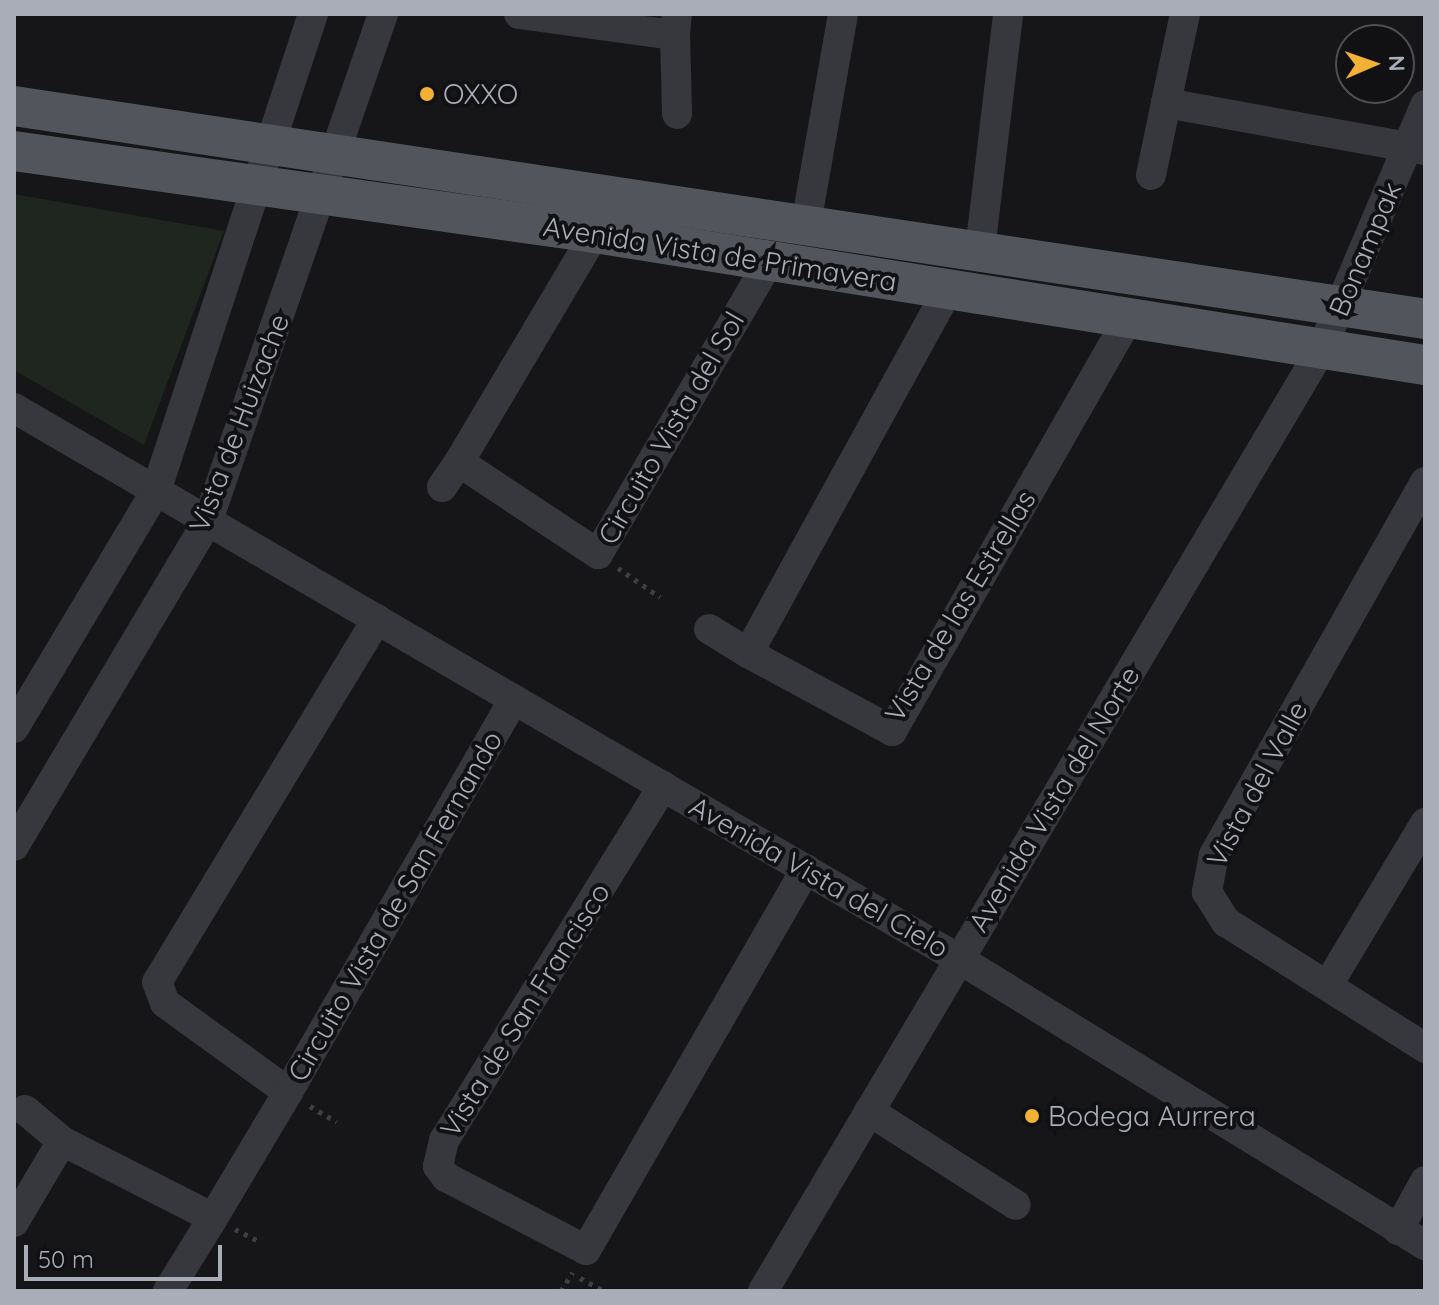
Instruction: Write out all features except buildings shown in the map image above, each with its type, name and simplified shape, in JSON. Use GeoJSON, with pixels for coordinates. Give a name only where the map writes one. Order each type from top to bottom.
{"type":"FeatureCollection","features":[{"type":"Feature","properties":{"kind":"main road","name":"Avenida Vista de Primavera"},"geometry":{"type":"LineString","coordinates":[[14,106],[333,158],[806,224],[1425,319]]}},
{"type":"Feature","properties":{"kind":"main road","name":"Avenida Vista de Primavera"},"geometry":{"type":"LineString","coordinates":[[14,151],[321,197],[595,233],[1425,365]]}},
{"type":"Feature","properties":{"kind":"street","name":"Vista de Huizache"},"geometry":{"type":"LineString","coordinates":[[14,728],[156,491],[260,188],[313,14]]}},
{"type":"Feature","properties":{"kind":"street","name":"Vista de Huizache"},"geometry":{"type":"LineString","coordinates":[[14,846],[208,520],[383,14]]}},
{"type":"Feature","properties":{"kind":"street"},"geometry":{"type":"LineString","coordinates":[[519,14],[676,24],[677,114]]}},
{"type":"Feature","properties":{"kind":"street"},"geometry":{"type":"LineString","coordinates":[[806,224],[843,14]]}},
{"type":"Feature","properties":{"kind":"street"},"geometry":{"type":"LineString","coordinates":[[980,250],[1008,14]]}},
{"type":"Feature","properties":{"kind":"street"},"geometry":{"type":"LineString","coordinates":[[1151,175],[1185,14]]}},
{"type":"Feature","properties":{"kind":"street"},"geometry":{"type":"LineString","coordinates":[[1166,103],[1416,149]]}},
{"type":"Feature","properties":{"kind":"street","name":"Bonampak"},"geometry":{"type":"LineString","coordinates":[[1322,348],[1416,149],[1425,105]]}},
{"type":"Feature","properties":{"kind":"street"},"geometry":{"type":"LineString","coordinates":[[442,487],[595,233]]}},
{"type":"Feature","properties":{"kind":"street","name":"Circuito Vista del Sol"},"geometry":{"type":"LineString","coordinates":[[459,462],[598,554],[769,261]]}},
{"type":"Feature","properties":{"kind":"street"},"geometry":{"type":"LineString","coordinates":[[709,629],[748,653],[949,288]]}},
{"type":"Feature","properties":{"kind":"street","name":"Vista de las Estrellas"},"geometry":{"type":"LineString","coordinates":[[748,653],[892,731],[1129,318]]}},
{"type":"Feature","properties":{"kind":"street","name":"Avenida Vista del Norte"},"geometry":{"type":"LineString","coordinates":[[763,1291],[1322,348]]}},
{"type":"Feature","properties":{"kind":"street"},"geometry":{"type":"LineString","coordinates":[[14,408],[156,491]]}},
{"type":"Feature","properties":{"kind":"street","name":"Vista del Valle"},"geometry":{"type":"LineString","coordinates":[[1425,482],[1208,871],[1212,908],[1226,922],[1329,983],[1425,1048]]}},
{"type":"Feature","properties":{"kind":"street","name":"Avenida Vista del Cielo"},"geometry":{"type":"LineString","coordinates":[[156,491],[959,959],[1425,1245]]}},
{"type":"Feature","properties":{"kind":"street","name":"Circuito Vista de San Fernando"},"geometry":{"type":"LineString","coordinates":[[377,619],[157,982],[165,1003],[288,1092],[514,699]]}},
{"type":"Feature","properties":{"kind":"street","name":"Vista de San Francisco"},"geometry":{"type":"LineString","coordinates":[[663,786],[444,1140],[438,1166],[446,1177],[586,1250],[806,869]]}},
{"type":"Feature","properties":{"kind":"street"},"geometry":{"type":"LineString","coordinates":[[1329,983],[1425,823]]}},
{"type":"Feature","properties":{"kind":"street"},"geometry":{"type":"LineString","coordinates":[[168,1291],[288,1092]]}},
{"type":"Feature","properties":{"kind":"street"},"geometry":{"type":"LineString","coordinates":[[25,1110],[62,1141],[213,1218]]}},
{"type":"Feature","properties":{"kind":"street"},"geometry":{"type":"LineString","coordinates":[[869,1111],[1016,1205]]}},
{"type":"Feature","properties":{"kind":"street"},"geometry":{"type":"LineString","coordinates":[[14,1222],[62,1141]]}},
{"type":"Feature","properties":{"kind":"street"},"geometry":{"type":"LineString","coordinates":[[1398,1230],[1425,1181]]}},
{"type":"Feature","properties":{"kind":"path"},"geometry":{"type":"LineString","coordinates":[[598,554],[660,597]]}},
{"type":"Feature","properties":{"kind":"path"},"geometry":{"type":"LineString","coordinates":[[572,1273],[604,1291]]}},
{"type":"Feature","properties":{"kind":"shaded area"},"geometry":{"type":"Polygon","coordinates":[[[14,194],[224,231],[144,445],[14,370],[14,194]]]}},
{"type":"Feature","properties":{"kind":"place","name":"OXXO"},"geometry":{"type":"Point","coordinates":[427,94]}},
{"type":"Feature","properties":{"kind":"place","name":"Bodega Aurrera"},"geometry":{"type":"Point","coordinates":[1032,1116]}}]}
